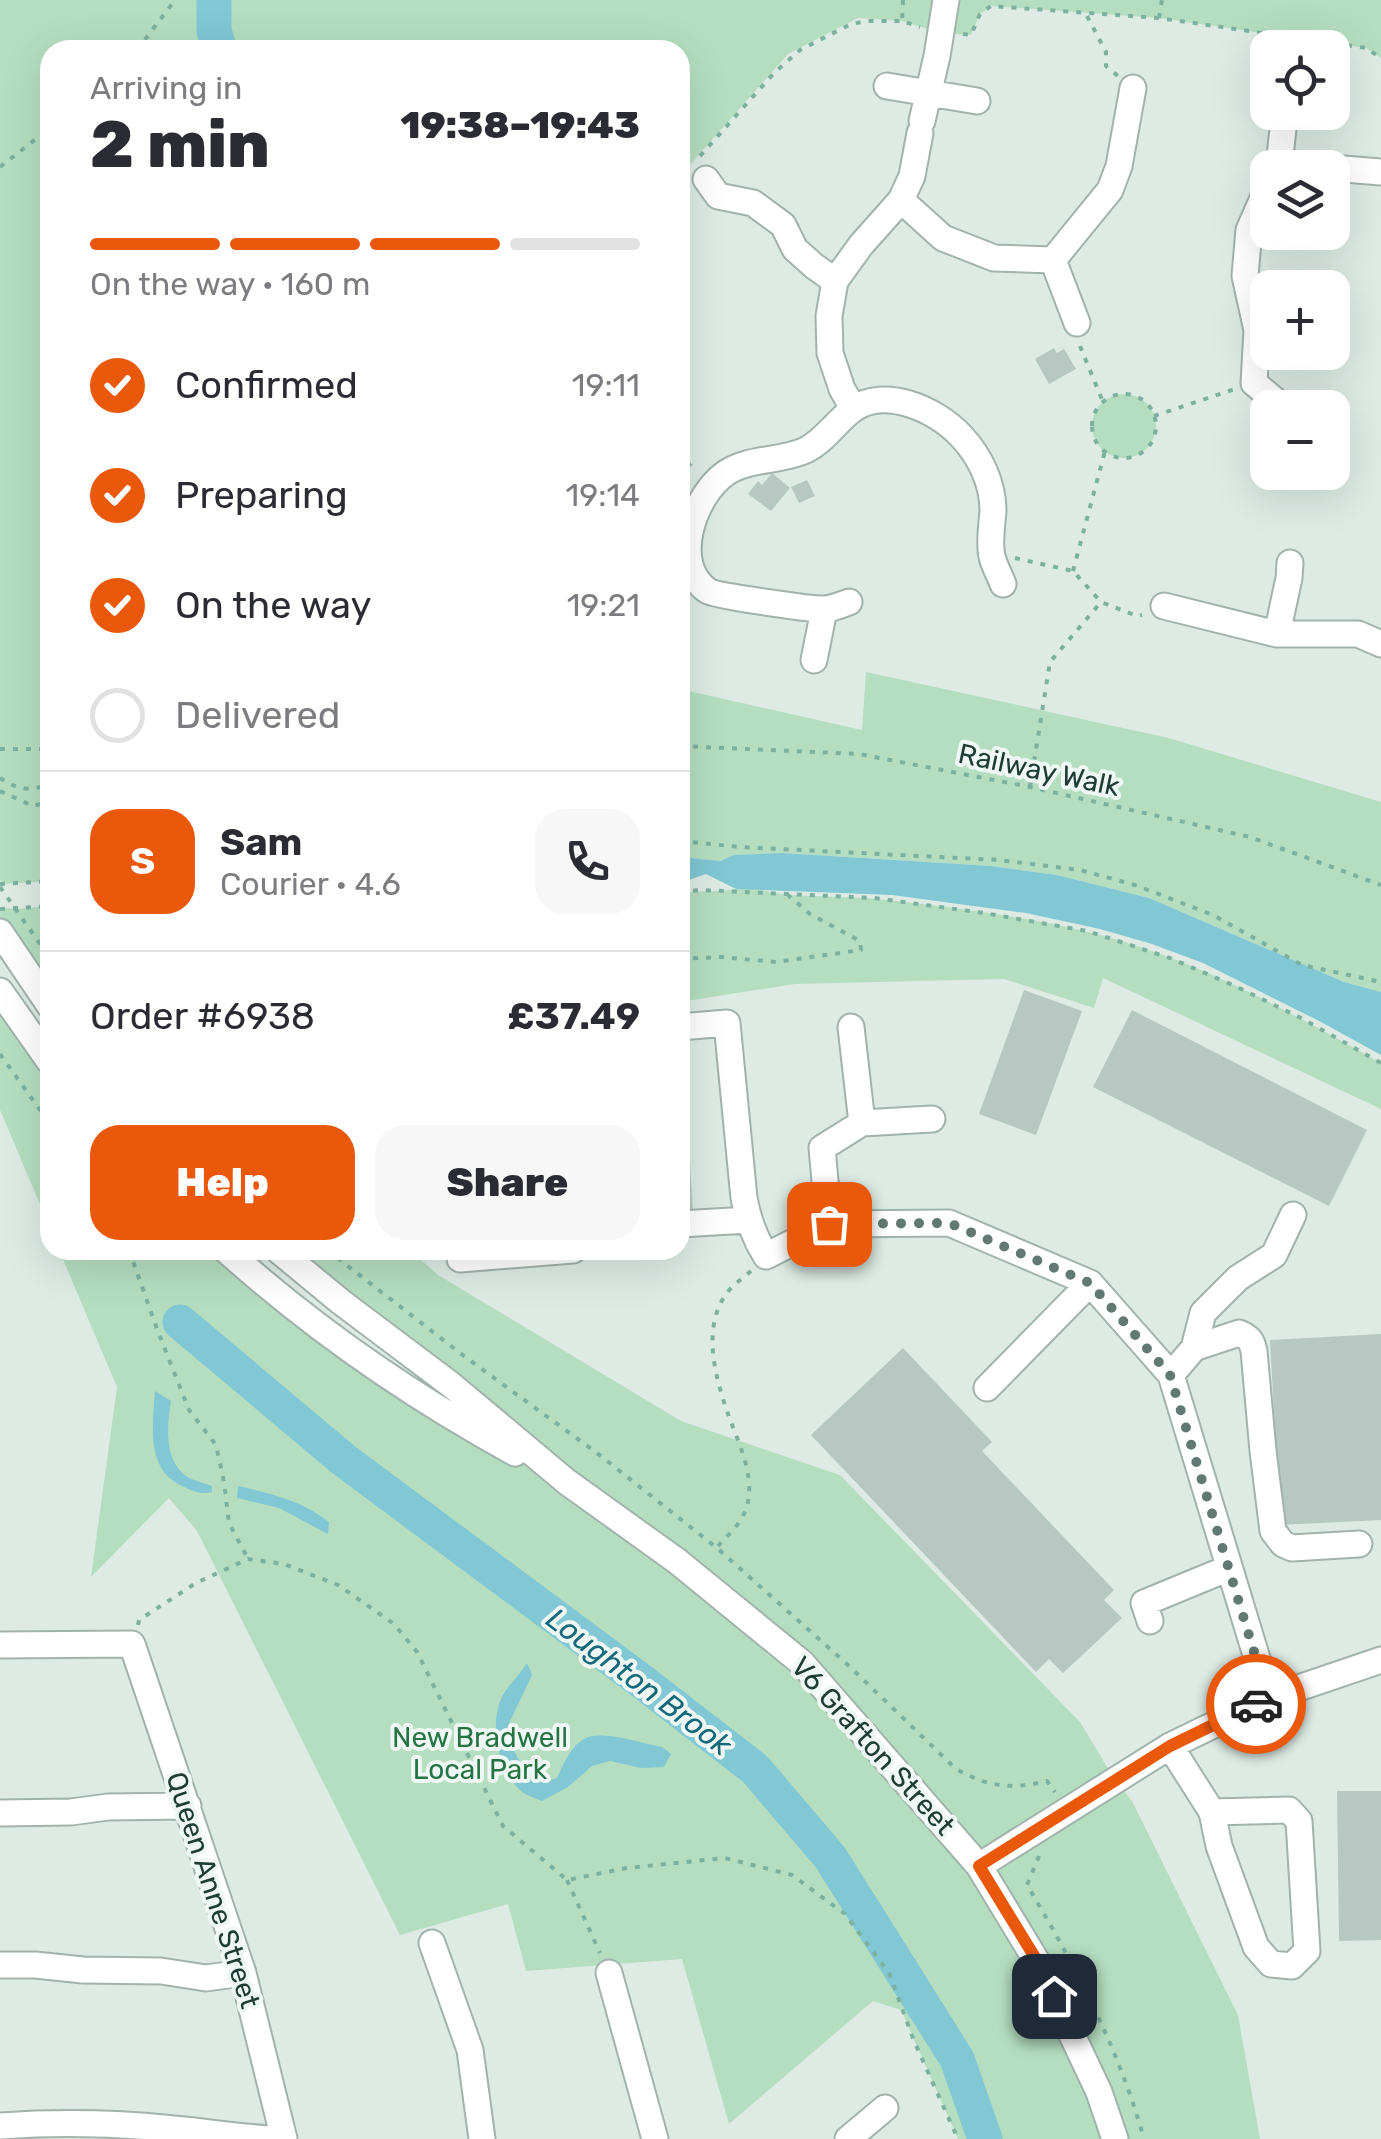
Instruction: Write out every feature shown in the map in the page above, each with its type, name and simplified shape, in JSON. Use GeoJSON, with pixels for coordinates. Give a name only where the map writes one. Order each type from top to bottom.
{"type":"FeatureCollection","features":[{"type":"Feature","properties":{"kind":"street"},"geometry":{"type":"LineString","coordinates":[[854,408],[842,389],[830,352],[835,281],[900,200],[912,176],[946,12]]}},
{"type":"Feature","properties":{"kind":"street"},"geometry":{"type":"LineString","coordinates":[[887,86],[977,101]]}},
{"type":"Feature","properties":{"kind":"street"},"geometry":{"type":"LineString","coordinates":[[1053,260],[1110,190],[1119,166],[1133,88]]}},
{"type":"Feature","properties":{"kind":"street"},"geometry":{"type":"LineString","coordinates":[[1350,169],[1381,172]]}},
{"type":"Feature","properties":{"kind":"street"},"geometry":{"type":"LineString","coordinates":[[701,170],[718,196],[753,204],[782,226],[795,249],[835,281]]}},
{"type":"Feature","properties":{"kind":"street"},"geometry":{"type":"LineString","coordinates":[[900,200],[943,238],[994,258],[1053,260]]}},
{"type":"Feature","properties":{"kind":"street"},"geometry":{"type":"LineString","coordinates":[[1250,226],[1244,276],[1257,330],[1254,382],[1263,390]]}},
{"type":"Feature","properties":{"kind":"street"},"geometry":{"type":"LineString","coordinates":[[1053,260],[1077,324]]}},
{"type":"Feature","properties":{"kind":"street"},"geometry":{"type":"LineString","coordinates":[[690,524],[708,490],[742,465],[808,449],[854,408],[872,400],[910,404],[950,426],[978,459],[992,493],[990,553],[1003,584]]}},
{"type":"Feature","properties":{"kind":"street"},"geometry":{"type":"LineString","coordinates":[[1278,634],[1290,563]]}},
{"type":"Feature","properties":{"kind":"street"},"geometry":{"type":"LineString","coordinates":[[690,566],[695,578],[710,593],[824,610],[850,602]]}},
{"type":"Feature","properties":{"kind":"street"},"geometry":{"type":"LineString","coordinates":[[1164,606],[1278,634],[1358,634],[1381,644]]}},
{"type":"Feature","properties":{"kind":"street"},"geometry":{"type":"LineString","coordinates":[[814,660],[824,610]]}},
{"type":"Feature","properties":{"kind":"street"},"geometry":{"type":"LineString","coordinates":[[0,932],[40,991]]}},
{"type":"Feature","properties":{"kind":"street"},"geometry":{"type":"LineString","coordinates":[[0,991],[40,1048]]}},
{"type":"Feature","properties":{"kind":"street"},"geometry":{"type":"LineString","coordinates":[[690,1026],[727,1023],[748,1220],[766,1256],[829,1224],[949,1223],[1090,1283],[1170,1375],[1268,1698]]}},
{"type":"Feature","properties":{"kind":"street"},"geometry":{"type":"LineString","coordinates":[[851,1027],[862,1122]]}},
{"type":"Feature","properties":{"kind":"street"},"geometry":{"type":"LineString","coordinates":[[829,1224],[822,1148],[862,1122],[932,1120]]}},
{"type":"Feature","properties":{"kind":"street"},"geometry":{"type":"LineString","coordinates":[[1170,1375],[1194,1348],[1202,1313],[1238,1278],[1274,1255],[1294,1216]]}},
{"type":"Feature","properties":{"kind":"street"},"geometry":{"type":"LineString","coordinates":[[690,1223],[748,1220]]}},
{"type":"Feature","properties":{"kind":"street","name":"V6 Grafton Street"},"geometry":{"type":"LineString","coordinates":[[237,1260],[356,1356],[454,1419],[567,1482]]}},
{"type":"Feature","properties":{"kind":"street","name":"V6 Grafton Street"},"geometry":{"type":"LineString","coordinates":[[290,1260],[450,1384],[567,1482],[677,1561],[802,1663],[979,1866],[1039,1964],[1099,2092],[1116,2139]]}},
{"type":"Feature","properties":{"kind":"street"},"geometry":{"type":"LineString","coordinates":[[987,1388],[1090,1283]]}},
{"type":"Feature","properties":{"kind":"street"},"geometry":{"type":"LineString","coordinates":[[1194,1348],[1239,1334],[1252,1342],[1262,1451],[1277,1538],[1292,1548],[1359,1544]]}},
{"type":"Feature","properties":{"kind":"street"},"geometry":{"type":"LineString","coordinates":[[1150,1622],[1144,1603],[1229,1568]]}},
{"type":"Feature","properties":{"kind":"street"},"geometry":{"type":"LineString","coordinates":[[0,1645],[132,1644]]}},
{"type":"Feature","properties":{"kind":"street","name":"Queen Anne Street"},"geometry":{"type":"LineString","coordinates":[[132,1644],[243,1972],[284,2139]]}},
{"type":"Feature","properties":{"kind":"street"},"geometry":{"type":"LineString","coordinates":[[979,1866],[1170,1746],[1268,1698],[1381,1660]]}},
{"type":"Feature","properties":{"kind":"street"},"geometry":{"type":"LineString","coordinates":[[1170,1746],[1212,1812],[1219,1846],[1256,1948],[1271,1964],[1292,1966],[1307,1951],[1299,1821],[1289,1810],[1212,1812]]}},
{"type":"Feature","properties":{"kind":"street"},"geometry":{"type":"LineString","coordinates":[[0,1813],[188,1806]]}},
{"type":"Feature","properties":{"kind":"street"},"geometry":{"type":"LineString","coordinates":[[432,1942],[470,2050],[482,2139]]}},
{"type":"Feature","properties":{"kind":"street"},"geometry":{"type":"LineString","coordinates":[[0,1965],[161,1971],[206,1978],[243,1972]]}},
{"type":"Feature","properties":{"kind":"street"},"geometry":{"type":"LineString","coordinates":[[609,1973],[655,2139]]}},
{"type":"Feature","properties":{"kind":"street"},"geometry":{"type":"LineString","coordinates":[[848,2139],[885,2108]]}},
{"type":"Feature","properties":{"kind":"street"},"geometry":{"type":"LineString","coordinates":[[0,2126],[30,2132],[52,2123],[276,2139]]}},
{"type":"Feature","properties":{"kind":"path"},"geometry":{"type":"LineString","coordinates":[[144,40],[175,0]]}},
{"type":"Feature","properties":{"kind":"path"},"geometry":{"type":"LineString","coordinates":[[902,21],[904,0]]}},
{"type":"Feature","properties":{"kind":"path"},"geometry":{"type":"LineString","coordinates":[[1159,18],[1162,0]]}},
{"type":"Feature","properties":{"kind":"path"},"geometry":{"type":"LineString","coordinates":[[701,170],[774,72],[800,50],[867,20],[902,21],[946,12],[971,35],[980,14],[991,6],[1159,18],[1366,48],[1381,58]]}},
{"type":"Feature","properties":{"kind":"path"},"geometry":{"type":"LineString","coordinates":[[1085,14],[1106,52],[1106,66],[1133,88]]}},
{"type":"Feature","properties":{"kind":"path"},"geometry":{"type":"LineString","coordinates":[[0,168],[40,136]]}},
{"type":"Feature","properties":{"kind":"path"},"geometry":{"type":"LineString","coordinates":[[1077,324],[1077,338],[1103,402]]}},
{"type":"Feature","properties":{"kind":"path"},"geometry":{"type":"LineString","coordinates":[[1154,416],[1254,382]]}},
{"type":"Feature","properties":{"kind":"path"},"geometry":{"type":"LineString","coordinates":[[1122,394],[1142,400],[1154,416],[1154,436],[1143,452],[1124,458],[1104,451],[1092,427],[1103,402],[1122,394]]}},
{"type":"Feature","properties":{"kind":"path"},"geometry":{"type":"LineString","coordinates":[[1073,572],[1104,451]]}},
{"type":"Feature","properties":{"kind":"path"},"geometry":{"type":"LineString","coordinates":[[990,553],[1073,572],[1101,602],[1138,616],[1164,606]]}},
{"type":"Feature","properties":{"kind":"path"},"geometry":{"type":"LineString","coordinates":[[1030,787],[1050,662],[1101,602]]}},
{"type":"Feature","properties":{"kind":"path","name":"Railway Walk"},"geometry":{"type":"LineString","coordinates":[[690,746],[858,754],[1030,787],[1250,837],[1381,884]]}},
{"type":"Feature","properties":{"kind":"path"},"geometry":{"type":"LineString","coordinates":[[0,748],[40,749]]}},
{"type":"Feature","properties":{"kind":"path"},"geometry":{"type":"LineString","coordinates":[[0,778],[14,788],[40,788]]}},
{"type":"Feature","properties":{"kind":"path"},"geometry":{"type":"LineString","coordinates":[[0,791],[33,806],[40,804]]}},
{"type":"Feature","properties":{"kind":"path"},"geometry":{"type":"LineString","coordinates":[[690,842],[999,860],[1080,870],[1134,885],[1213,916],[1302,965],[1381,982]]}},
{"type":"Feature","properties":{"kind":"path"},"geometry":{"type":"LineString","coordinates":[[40,882],[0,886],[40,944]]}},
{"type":"Feature","properties":{"kind":"path"},"geometry":{"type":"LineString","coordinates":[[690,891],[874,898],[1100,935],[1170,958],[1236,986],[1381,1064]]}},
{"type":"Feature","properties":{"kind":"path"},"geometry":{"type":"LineString","coordinates":[[690,959],[776,962],[861,950],[860,941],[810,914],[788,895]]}},
{"type":"Feature","properties":{"kind":"path"},"geometry":{"type":"LineString","coordinates":[[0,909],[40,907]]}},
{"type":"Feature","properties":{"kind":"path"},"geometry":{"type":"LineString","coordinates":[[0,1054],[40,1110]]}},
{"type":"Feature","properties":{"kind":"path"},"geometry":{"type":"LineString","coordinates":[[717,1548],[746,1510],[749,1490],[739,1438],[727,1411],[712,1348],[716,1319],[724,1296],[766,1256]]}},
{"type":"Feature","properties":{"kind":"path"},"geometry":{"type":"LineString","coordinates":[[132,1260],[188,1410],[216,1446],[229,1523],[248,1559]]}},
{"type":"Feature","properties":{"kind":"path"},"geometry":{"type":"LineString","coordinates":[[340,1260],[717,1548],[956,1769],[978,1781],[1003,1786],[1023,1787],[1046,1781],[1066,1811]]}},
{"type":"Feature","properties":{"kind":"path"},"geometry":{"type":"LineString","coordinates":[[132,1644],[139,1620],[196,1583],[248,1559],[284,1564],[338,1585],[394,1624],[418,1652],[503,1826],[567,1880],[609,1973]]}},
{"type":"Feature","properties":{"kind":"path"},"geometry":{"type":"LineString","coordinates":[[1041,1852],[1027,1885],[1088,1991],[1144,2139]]}},
{"type":"Feature","properties":{"kind":"path"},"geometry":{"type":"LineString","coordinates":[[567,1880],[626,1868],[725,1858],[792,1875],[846,1914],[888,1973],[958,2139]]}},
{"type":"Feature","properties":{"kind":"green space"},"geometry":{"type":"Polygon","coordinates":[[[0,0],[1381,0],[1381,58],[1366,48],[1350,46],[1350,30],[1250,31],[1159,18],[991,6],[980,14],[971,35],[941,33],[902,21],[858,18],[788,54],[690,165],[690,40],[40,40],[40,882],[4,884],[0,880],[0,0]]]}},
{"type":"Feature","properties":{"kind":"green space"},"geometry":{"type":"Polygon","coordinates":[[[1124,394],[1146,404],[1156,426],[1146,448],[1124,458],[1102,448],[1092,426],[1102,404],[1124,394]]]}},
{"type":"Feature","properties":{"kind":"green space"},"geometry":{"type":"Polygon","coordinates":[[[866,672],[1169,738],[1381,802],[1381,992],[1344,982],[1149,898],[1057,875],[991,866],[782,853],[735,855],[720,861],[690,857],[690,691],[862,730],[866,672]]]}},
{"type":"Feature","properties":{"kind":"green space"},"geometry":{"type":"Polygon","coordinates":[[[747,887],[786,894],[956,908],[1127,943],[1202,971],[1275,1005],[1381,1063],[1381,1109],[1103,978],[1094,1008],[1004,979],[795,984],[690,1000],[690,892],[747,887]]]}},
{"type":"Feature","properties":{"kind":"green space"},"geometry":{"type":"Polygon","coordinates":[[[0,907],[40,907],[40,991],[0,933],[0,907]]]}},
{"type":"Feature","properties":{"kind":"green space"},"geometry":{"type":"Polygon","coordinates":[[[0,991],[40,1048],[40,1204],[0,1110],[0,991]]]}},
{"type":"Feature","properties":{"kind":"green space","name":"New Bradwell Local Park"},"geometry":{"type":"Polygon","coordinates":[[[63,1260],[237,1260],[269,1289],[558,1477],[287,1260],[421,1260],[438,1275],[681,1421],[840,1475],[1080,1722],[1132,1801],[1238,2015],[1260,2139],[958,2139],[901,2010],[873,2001],[729,2124],[682,1959],[526,1971],[508,1904],[400,1935],[197,1531],[169,1498],[91,1577],[117,1387],[63,1260]]]}},
{"type":"Feature","properties":{"kind":"water"},"geometry":{"type":"Polygon","coordinates":[[[782,853],[991,866],[1057,875],[1149,898],[1344,982],[1381,992],[1381,1055],[1203,963],[1100,929],[1026,913],[892,895],[736,889],[706,874],[690,880],[690,857],[720,861],[734,855],[782,853]]]}},
{"type":"Feature","properties":{"kind":"water"},"geometry":{"type":"Polygon","coordinates":[[[155,1391],[171,1401],[168,1432],[175,1463],[189,1478],[212,1486],[212,1492],[200,1493],[182,1486],[162,1469],[154,1445],[155,1391]]]}},
{"type":"Feature","properties":{"kind":"water"},"geometry":{"type":"Polygon","coordinates":[[[238,1486],[308,1508],[329,1522],[328,1534],[279,1508],[237,1498],[238,1486]]]}},
{"type":"Feature","properties":{"kind":"water"},"geometry":{"type":"Polygon","coordinates":[[[527,1663],[532,1675],[506,1730],[519,1760],[535,1777],[543,1783],[557,1778],[575,1746],[591,1736],[611,1736],[662,1747],[671,1754],[664,1767],[641,1768],[610,1761],[592,1766],[568,1787],[542,1801],[521,1791],[501,1759],[496,1719],[503,1695],[527,1663]]]}},
{"type":"Feature","properties":{"kind":"building"},"geometry":{"type":"Polygon","coordinates":[[[1054,348],[1057,353],[1064,349],[1076,369],[1049,384],[1035,359],[1054,348]]]}},
{"type":"Feature","properties":{"kind":"building"},"geometry":{"type":"Polygon","coordinates":[[[772,473],[790,488],[771,511],[748,494],[758,481],[762,485],[772,473]]]}},
{"type":"Feature","properties":{"kind":"building"},"geometry":{"type":"Polygon","coordinates":[[[807,480],[815,496],[799,503],[791,487],[807,480]]]}},
{"type":"Feature","properties":{"kind":"building"},"geometry":{"type":"Polygon","coordinates":[[[1024,990],[1082,1011],[1036,1135],[979,1114],[1024,990]]]}},
{"type":"Feature","properties":{"kind":"building"},"geometry":{"type":"Polygon","coordinates":[[[1132,1010],[1367,1130],[1329,1206],[1093,1087],[1132,1010]]]}},
{"type":"Feature","properties":{"kind":"building"},"geometry":{"type":"Polygon","coordinates":[[[690,1161],[693,1216],[690,1216],[690,1161]]]}},
{"type":"Feature","properties":{"kind":"building"},"geometry":{"type":"Polygon","coordinates":[[[1381,1334],[1381,1520],[1280,1525],[1270,1340],[1381,1334]]]}},
{"type":"Feature","properties":{"kind":"building"},"geometry":{"type":"Polygon","coordinates":[[[903,1348],[992,1442],[982,1451],[1114,1590],[1104,1600],[1122,1618],[1063,1673],[1049,1659],[1036,1672],[811,1435],[903,1348]]]}},
{"type":"Feature","properties":{"kind":"building"},"geometry":{"type":"Polygon","coordinates":[[[1337,1791],[1381,1791],[1381,1940],[1339,1941],[1337,1791]]]}},
{"type":"Feature","properties":{"kind":"waterway","name":"Loughton Brook"},"geometry":{"type":"LineString","coordinates":[[214,0],[217,40]]}},
{"type":"Feature","properties":{"kind":"waterway","name":"Loughton Brook"},"geometry":{"type":"LineString","coordinates":[[180,1322],[344,1460],[755,1769],[830,1857],[957,2059],[985,2139]]}},
{"type":"Feature","properties":{"kind":"way so far"},"geometry":{"type":"LineString","coordinates":[[829,1224],[949,1223],[1090,1283],[1170,1375],[1268,1698],[1256,1704]]}},
{"type":"Feature","properties":{"kind":"route"},"geometry":{"type":"LineString","coordinates":[[1054,1996],[979,1866],[1170,1746],[1256,1704]]}}]}
